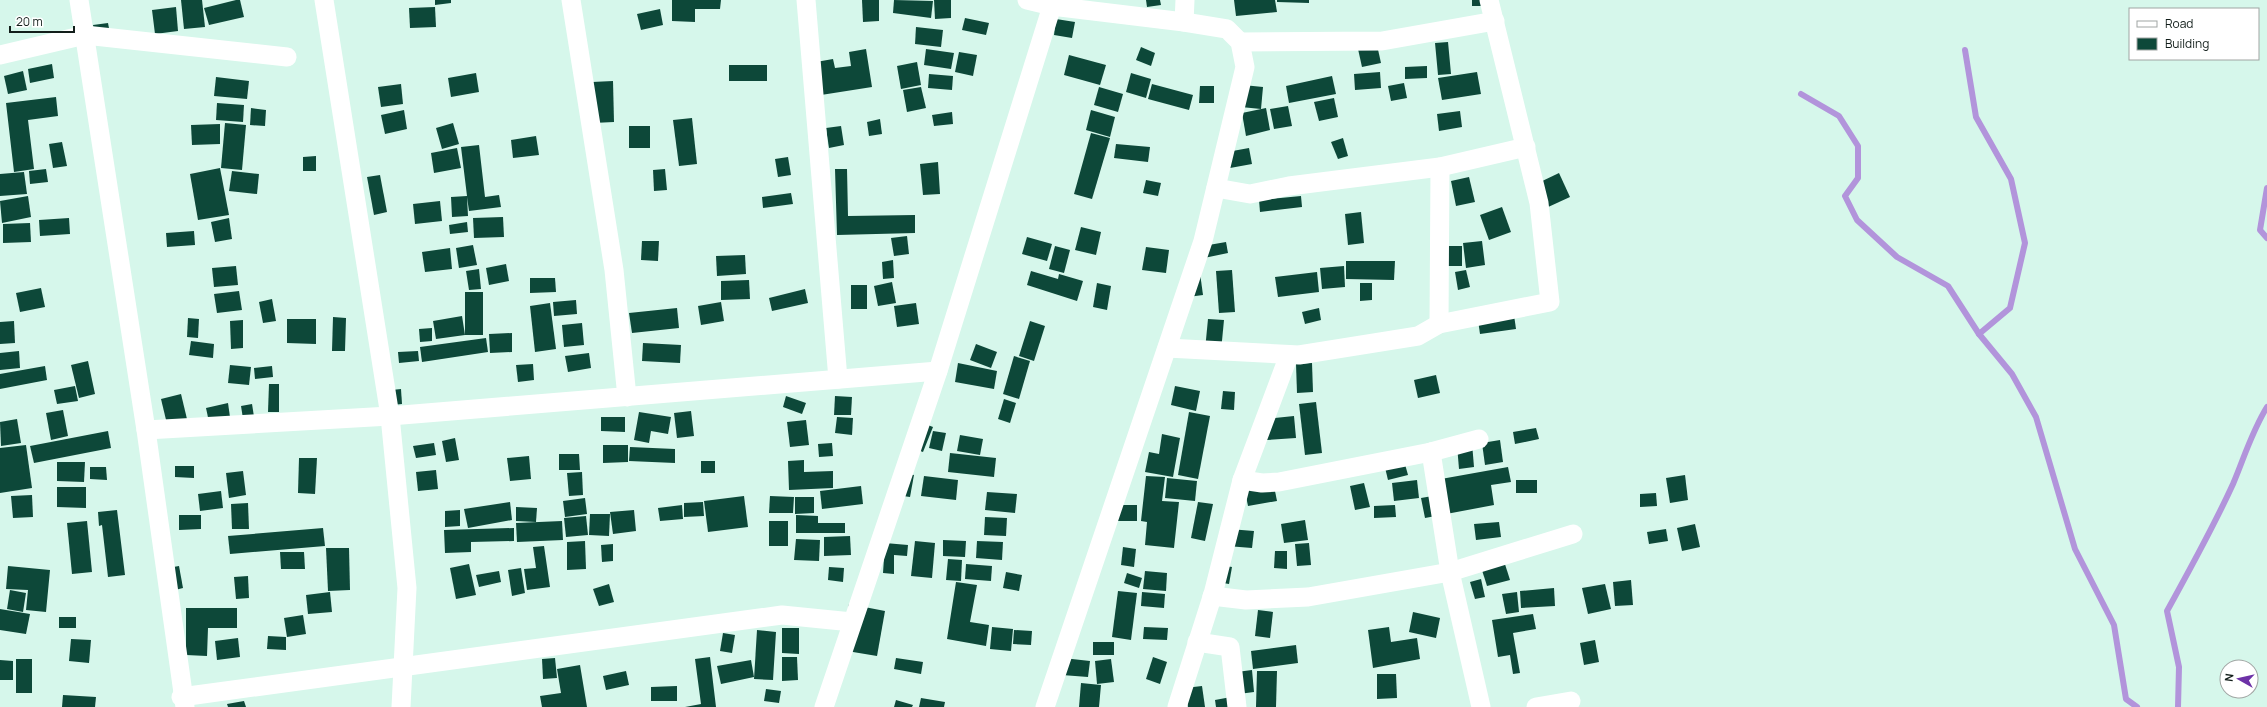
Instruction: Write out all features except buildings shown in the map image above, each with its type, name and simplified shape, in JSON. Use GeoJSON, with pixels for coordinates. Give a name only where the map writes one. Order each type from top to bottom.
{"type":"FeatureCollection","features":[{"type":"Feature","properties":{"kind":"street"},"geometry":{"type":"LineString","coordinates":[[79,0],[146,430],[183,700],[404,667],[782,614],[852,622]]}},
{"type":"Feature","properties":{"kind":"street"},"geometry":{"type":"LineString","coordinates":[[324,0],[390,416],[407,588],[401,707]]}},
{"type":"Feature","properties":{"kind":"street"},"geometry":{"type":"LineString","coordinates":[[571,0],[614,270],[627,397]]}},
{"type":"Feature","properties":{"kind":"street"},"geometry":{"type":"LineString","coordinates":[[806,0],[838,379]]}},
{"type":"Feature","properties":{"kind":"street"},"geometry":{"type":"LineString","coordinates":[[1184,22],[1185,0]]}},
{"type":"Feature","properties":{"kind":"street"},"geometry":{"type":"LineString","coordinates":[[1167,348],[1299,355],[1418,336],[1439,324],[1550,302],[1539,203],[1489,0]]}},
{"type":"Feature","properties":{"kind":"street"},"geometry":{"type":"LineString","coordinates":[[824,707],[938,371],[1038,2],[1227,29],[1240,42],[1246,67],[1203,241],[1046,707]]}},
{"type":"Feature","properties":{"kind":"street"},"geometry":{"type":"LineString","coordinates":[[1240,42],[1382,41],[1495,21]]}},
{"type":"Feature","properties":{"kind":"street"},"geometry":{"type":"LineString","coordinates":[[0,55],[85,35],[287,57]]}},
{"type":"Feature","properties":{"kind":"street"},"geometry":{"type":"LineString","coordinates":[[1216,188],[1250,194],[1289,186],[1440,167],[1526,147]]}},
{"type":"Feature","properties":{"kind":"street"},"geometry":{"type":"LineString","coordinates":[[1439,324],[1440,167]]}},
{"type":"Feature","properties":{"kind":"street"},"geometry":{"type":"LineString","coordinates":[[1177,707],[1212,596],[1242,480],[1289,355]]}},
{"type":"Feature","properties":{"kind":"street"},"geometry":{"type":"LineString","coordinates":[[146,430],[390,416],[938,371]]}},
{"type":"Feature","properties":{"kind":"street"},"geometry":{"type":"LineString","coordinates":[[1242,480],[1262,483],[1279,482],[1430,452],[1479,439]]}},
{"type":"Feature","properties":{"kind":"street"},"geometry":{"type":"LineString","coordinates":[[1430,452],[1450,572],[1481,707]]}},
{"type":"Feature","properties":{"kind":"street"},"geometry":{"type":"LineString","coordinates":[[1212,596],[1246,600],[1308,597],[1450,572],[1573,534]]}},
{"type":"Feature","properties":{"kind":"street"},"geometry":{"type":"LineString","coordinates":[[1197,642],[1230,647],[1237,707]]}},
{"type":"Feature","properties":{"kind":"street"},"geometry":{"type":"LineString","coordinates":[[1536,707],[1570,701]]}},
{"type":"Feature","properties":{"kind":"waterway"},"geometry":{"type":"LineString","coordinates":[[1965,50],[1976,117],[2011,179],[2025,243],[2010,308],[1979,334]]}},
{"type":"Feature","properties":{"kind":"waterway"},"geometry":{"type":"LineString","coordinates":[[1801,94],[1839,116],[1858,146],[1858,178],[1845,196],[1857,220],[1897,257],[1948,286],[1979,334],[2012,374],[2036,417],[2075,549],[2114,625],[2126,699],[2137,707]]}},
{"type":"Feature","properties":{"kind":"waterway"},"geometry":{"type":"LineString","coordinates":[[2267,188],[2260,230],[2267,238]]}},
{"type":"Feature","properties":{"kind":"waterway"},"geometry":{"type":"LineString","coordinates":[[2178,707],[2179,667],[2167,611],[2233,484],[2253,435],[2267,407]]}}]}
